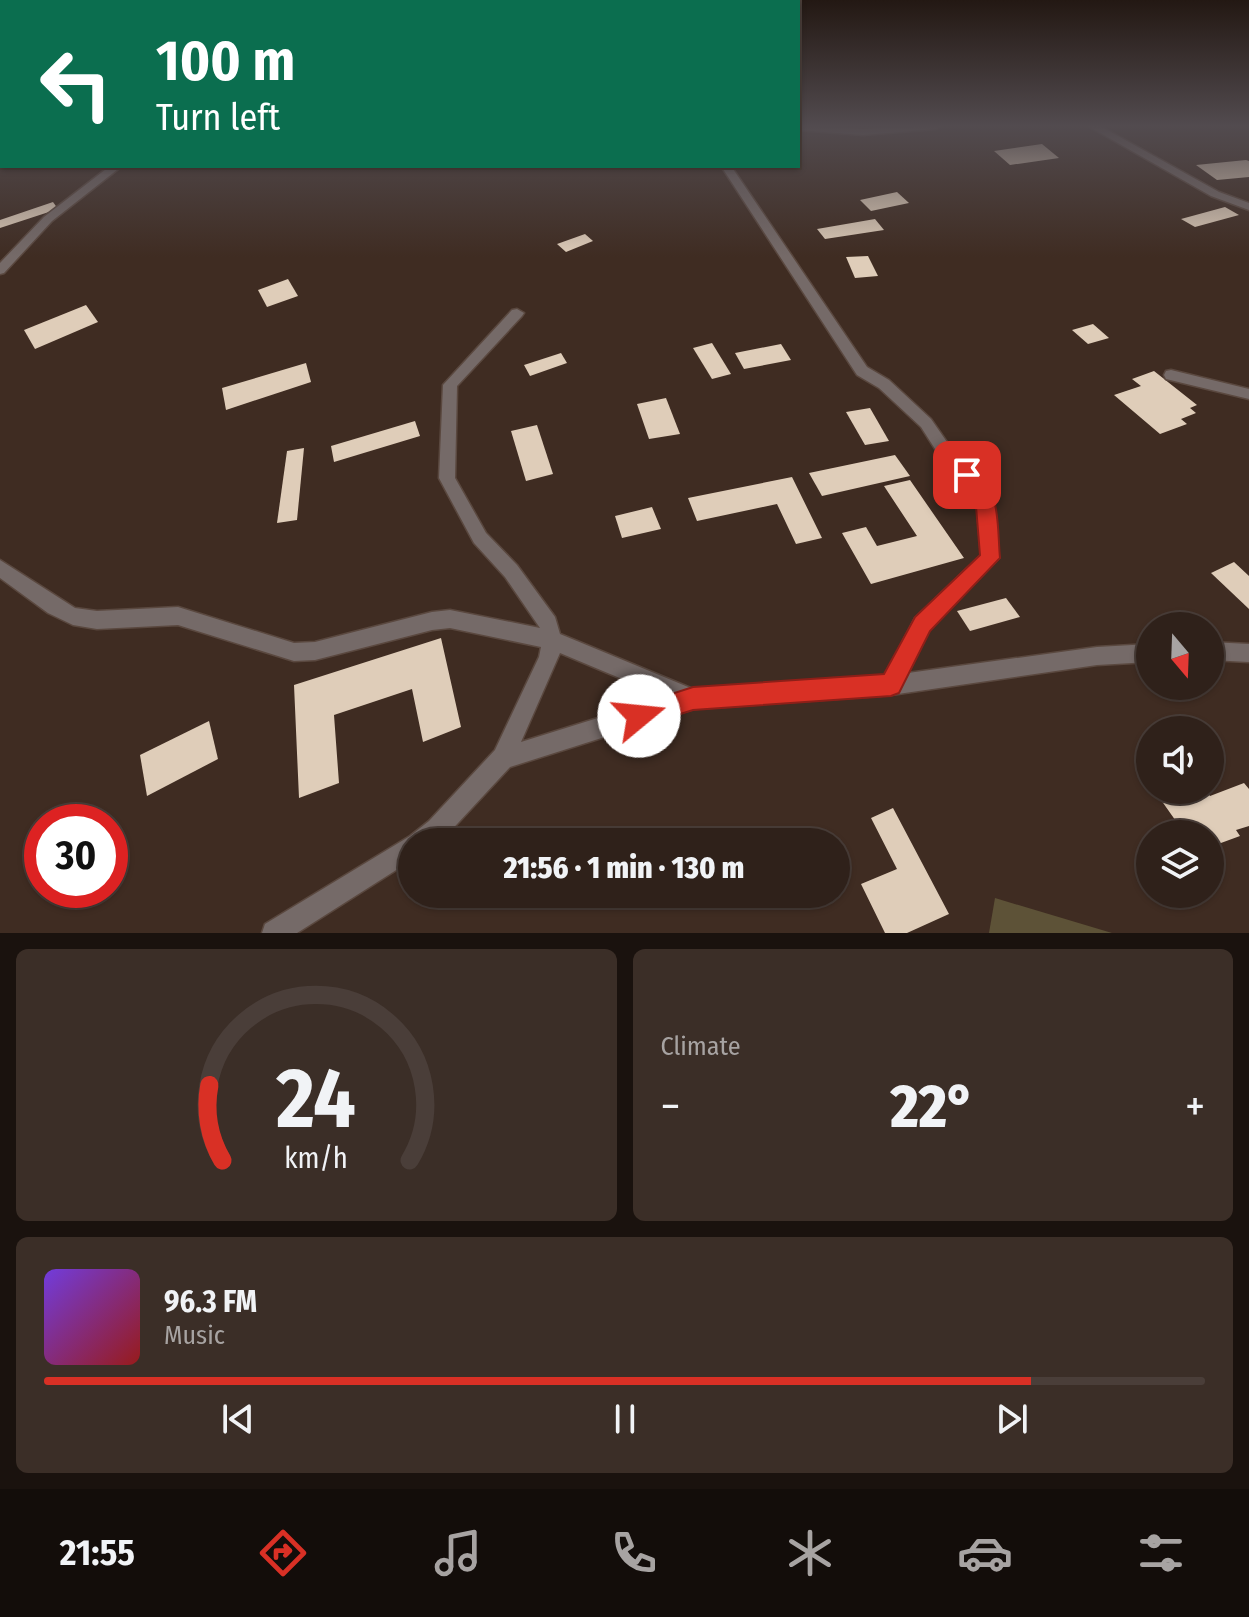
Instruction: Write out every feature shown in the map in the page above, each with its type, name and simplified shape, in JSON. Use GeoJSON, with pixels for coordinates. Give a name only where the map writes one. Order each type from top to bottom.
{"type":"FeatureCollection","features":[{"type":"Feature","properties":{"kind":"street"},"geometry":{"type":"LineString","coordinates":[[0,270],[48,219],[112,170]]}},
{"type":"Feature","properties":{"kind":"street"},"geometry":{"type":"LineString","coordinates":[[728,170],[862,371],[884,384],[926,423],[950,459],[984,491],[990,558],[922,624],[891,685]]}},
{"type":"Feature","properties":{"kind":"street"},"geometry":{"type":"LineString","coordinates":[[1171,170],[1215,194],[1249,207]]}},
{"type":"Feature","properties":{"kind":"street"},"geometry":{"type":"LineString","coordinates":[[438,828],[503,758],[549,658],[552,640],[548,623],[511,571],[480,538],[447,478],[450,385],[517,313]]}},
{"type":"Feature","properties":{"kind":"street"},"geometry":{"type":"LineString","coordinates":[[1171,375],[1249,394]]}},
{"type":"Feature","properties":{"kind":"street"},"geometry":{"type":"LineString","coordinates":[[0,568],[73,616],[89,619],[169,614],[294,652],[315,651],[450,619],[552,640],[693,699]]}},
{"type":"Feature","properties":{"kind":"street"},"geometry":{"type":"LineString","coordinates":[[1224,652],[1249,653]]}},
{"type":"Feature","properties":{"kind":"street"},"geometry":{"type":"LineString","coordinates":[[503,758],[693,699],[891,685],[1097,656],[1136,654]]}},
{"type":"Feature","properties":{"kind":"street"},"geometry":{"type":"LineString","coordinates":[[274,933],[398,856]]}},
{"type":"Feature","properties":{"kind":"shaded area"},"geometry":{"type":"Polygon","coordinates":[[[995,898],[1112,933],[989,933],[995,898]]]}},
{"type":"Feature","properties":{"kind":"building"},"geometry":{"type":"Polygon","coordinates":[[[1202,170],[1249,170],[1249,177],[1217,180],[1202,170]]]}},
{"type":"Feature","properties":{"kind":"building"},"geometry":{"type":"Polygon","coordinates":[[[897,192],[909,203],[871,211],[860,200],[897,192]]]}},
{"type":"Feature","properties":{"kind":"building"},"geometry":{"type":"Polygon","coordinates":[[[53,202],[58,209],[0,228],[0,220],[53,202]]]}},
{"type":"Feature","properties":{"kind":"building"},"geometry":{"type":"Polygon","coordinates":[[[1225,207],[1239,215],[1195,227],[1181,219],[1225,207]]]}},
{"type":"Feature","properties":{"kind":"building"},"geometry":{"type":"Polygon","coordinates":[[[875,219],[884,230],[825,239],[817,229],[875,219]]]}},
{"type":"Feature","properties":{"kind":"building"},"geometry":{"type":"Polygon","coordinates":[[[585,234],[593,241],[566,252],[557,244],[585,234]]]}},
{"type":"Feature","properties":{"kind":"building"},"geometry":{"type":"Polygon","coordinates":[[[868,256],[878,276],[855,278],[846,257],[868,256]]]}},
{"type":"Feature","properties":{"kind":"building"},"geometry":{"type":"Polygon","coordinates":[[[288,279],[298,296],[267,307],[258,290],[288,279]]]}},
{"type":"Feature","properties":{"kind":"building"},"geometry":{"type":"Polygon","coordinates":[[[86,305],[98,322],[35,349],[24,330],[86,305]]]}},
{"type":"Feature","properties":{"kind":"building"},"geometry":{"type":"Polygon","coordinates":[[[1093,324],[1109,338],[1088,344],[1072,330],[1093,324]]]}},
{"type":"Feature","properties":{"kind":"building"},"geometry":{"type":"Polygon","coordinates":[[[712,343],[731,374],[712,379],[693,348],[712,343]]]}},
{"type":"Feature","properties":{"kind":"building"},"geometry":{"type":"Polygon","coordinates":[[[781,344],[791,360],[744,369],[735,353],[781,344]]]}},
{"type":"Feature","properties":{"kind":"building"},"geometry":{"type":"Polygon","coordinates":[[[561,353],[567,363],[530,376],[524,365],[561,353]]]}},
{"type":"Feature","properties":{"kind":"building"},"geometry":{"type":"Polygon","coordinates":[[[306,363],[311,382],[226,410],[222,388],[306,363]]]}},
{"type":"Feature","properties":{"kind":"building"},"geometry":{"type":"Polygon","coordinates":[[[1154,371],[1197,405],[1190,408],[1196,413],[1181,419],[1187,424],[1160,434],[1114,395],[1141,386],[1132,379],[1154,371]]]}},
{"type":"Feature","properties":{"kind":"building"},"geometry":{"type":"Polygon","coordinates":[[[666,398],[680,434],[649,439],[637,404],[666,398]]]}},
{"type":"Feature","properties":{"kind":"building"},"geometry":{"type":"Polygon","coordinates":[[[870,408],[889,441],[865,445],[846,412],[870,408]]]}},
{"type":"Feature","properties":{"kind":"building"},"geometry":{"type":"Polygon","coordinates":[[[415,421],[420,436],[334,462],[331,446],[415,421]]]}},
{"type":"Feature","properties":{"kind":"building"},"geometry":{"type":"Polygon","coordinates":[[[537,425],[553,474],[526,481],[511,431],[537,425]]]}},
{"type":"Feature","properties":{"kind":"building"},"geometry":{"type":"Polygon","coordinates":[[[304,448],[297,520],[277,523],[287,451],[304,448]]]}},
{"type":"Feature","properties":{"kind":"building"},"geometry":{"type":"Polygon","coordinates":[[[895,455],[910,476],[822,496],[809,473],[895,455]]]}},
{"type":"Feature","properties":{"kind":"building"},"geometry":{"type":"Polygon","coordinates":[[[792,477],[822,538],[796,544],[777,504],[697,521],[688,498],[792,477]]]}},
{"type":"Feature","properties":{"kind":"building"},"geometry":{"type":"Polygon","coordinates":[[[910,480],[964,558],[871,584],[842,533],[866,527],[877,546],[917,536],[884,486],[910,480]]]}},
{"type":"Feature","properties":{"kind":"building"},"geometry":{"type":"Polygon","coordinates":[[[652,507],[661,529],[622,538],[615,516],[652,507]]]}},
{"type":"Feature","properties":{"kind":"building"},"geometry":{"type":"Polygon","coordinates":[[[1234,562],[1249,576],[1249,609],[1211,573],[1234,562]]]}},
{"type":"Feature","properties":{"kind":"building"},"geometry":{"type":"Polygon","coordinates":[[[1006,598],[1020,617],[970,631],[957,611],[1006,598]]]}},
{"type":"Feature","properties":{"kind":"building"},"geometry":{"type":"Polygon","coordinates":[[[441,638],[461,727],[423,742],[412,689],[334,715],[339,783],[299,798],[294,685],[441,638]]]}},
{"type":"Feature","properties":{"kind":"building"},"geometry":{"type":"Polygon","coordinates":[[[209,721],[218,759],[147,796],[140,755],[209,721]]]}},
{"type":"Feature","properties":{"kind":"building"},"geometry":{"type":"Polygon","coordinates":[[[1244,783],[1249,789],[1249,826],[1236,830],[1240,836],[1224,842],[1224,820],[1175,820],[1164,804],[1224,804],[1224,791],[1244,783]]]}},
{"type":"Feature","properties":{"kind":"building"},"geometry":{"type":"Polygon","coordinates":[[[893,808],[949,914],[907,933],[885,933],[861,884],[897,869],[871,818],[893,808]]]}},
{"type":"Feature","properties":{"kind":"route"},"geometry":{"type":"LineString","coordinates":[[639,716],[693,699],[891,685],[922,624],[990,558],[984,491],[967,475]]}}]}
